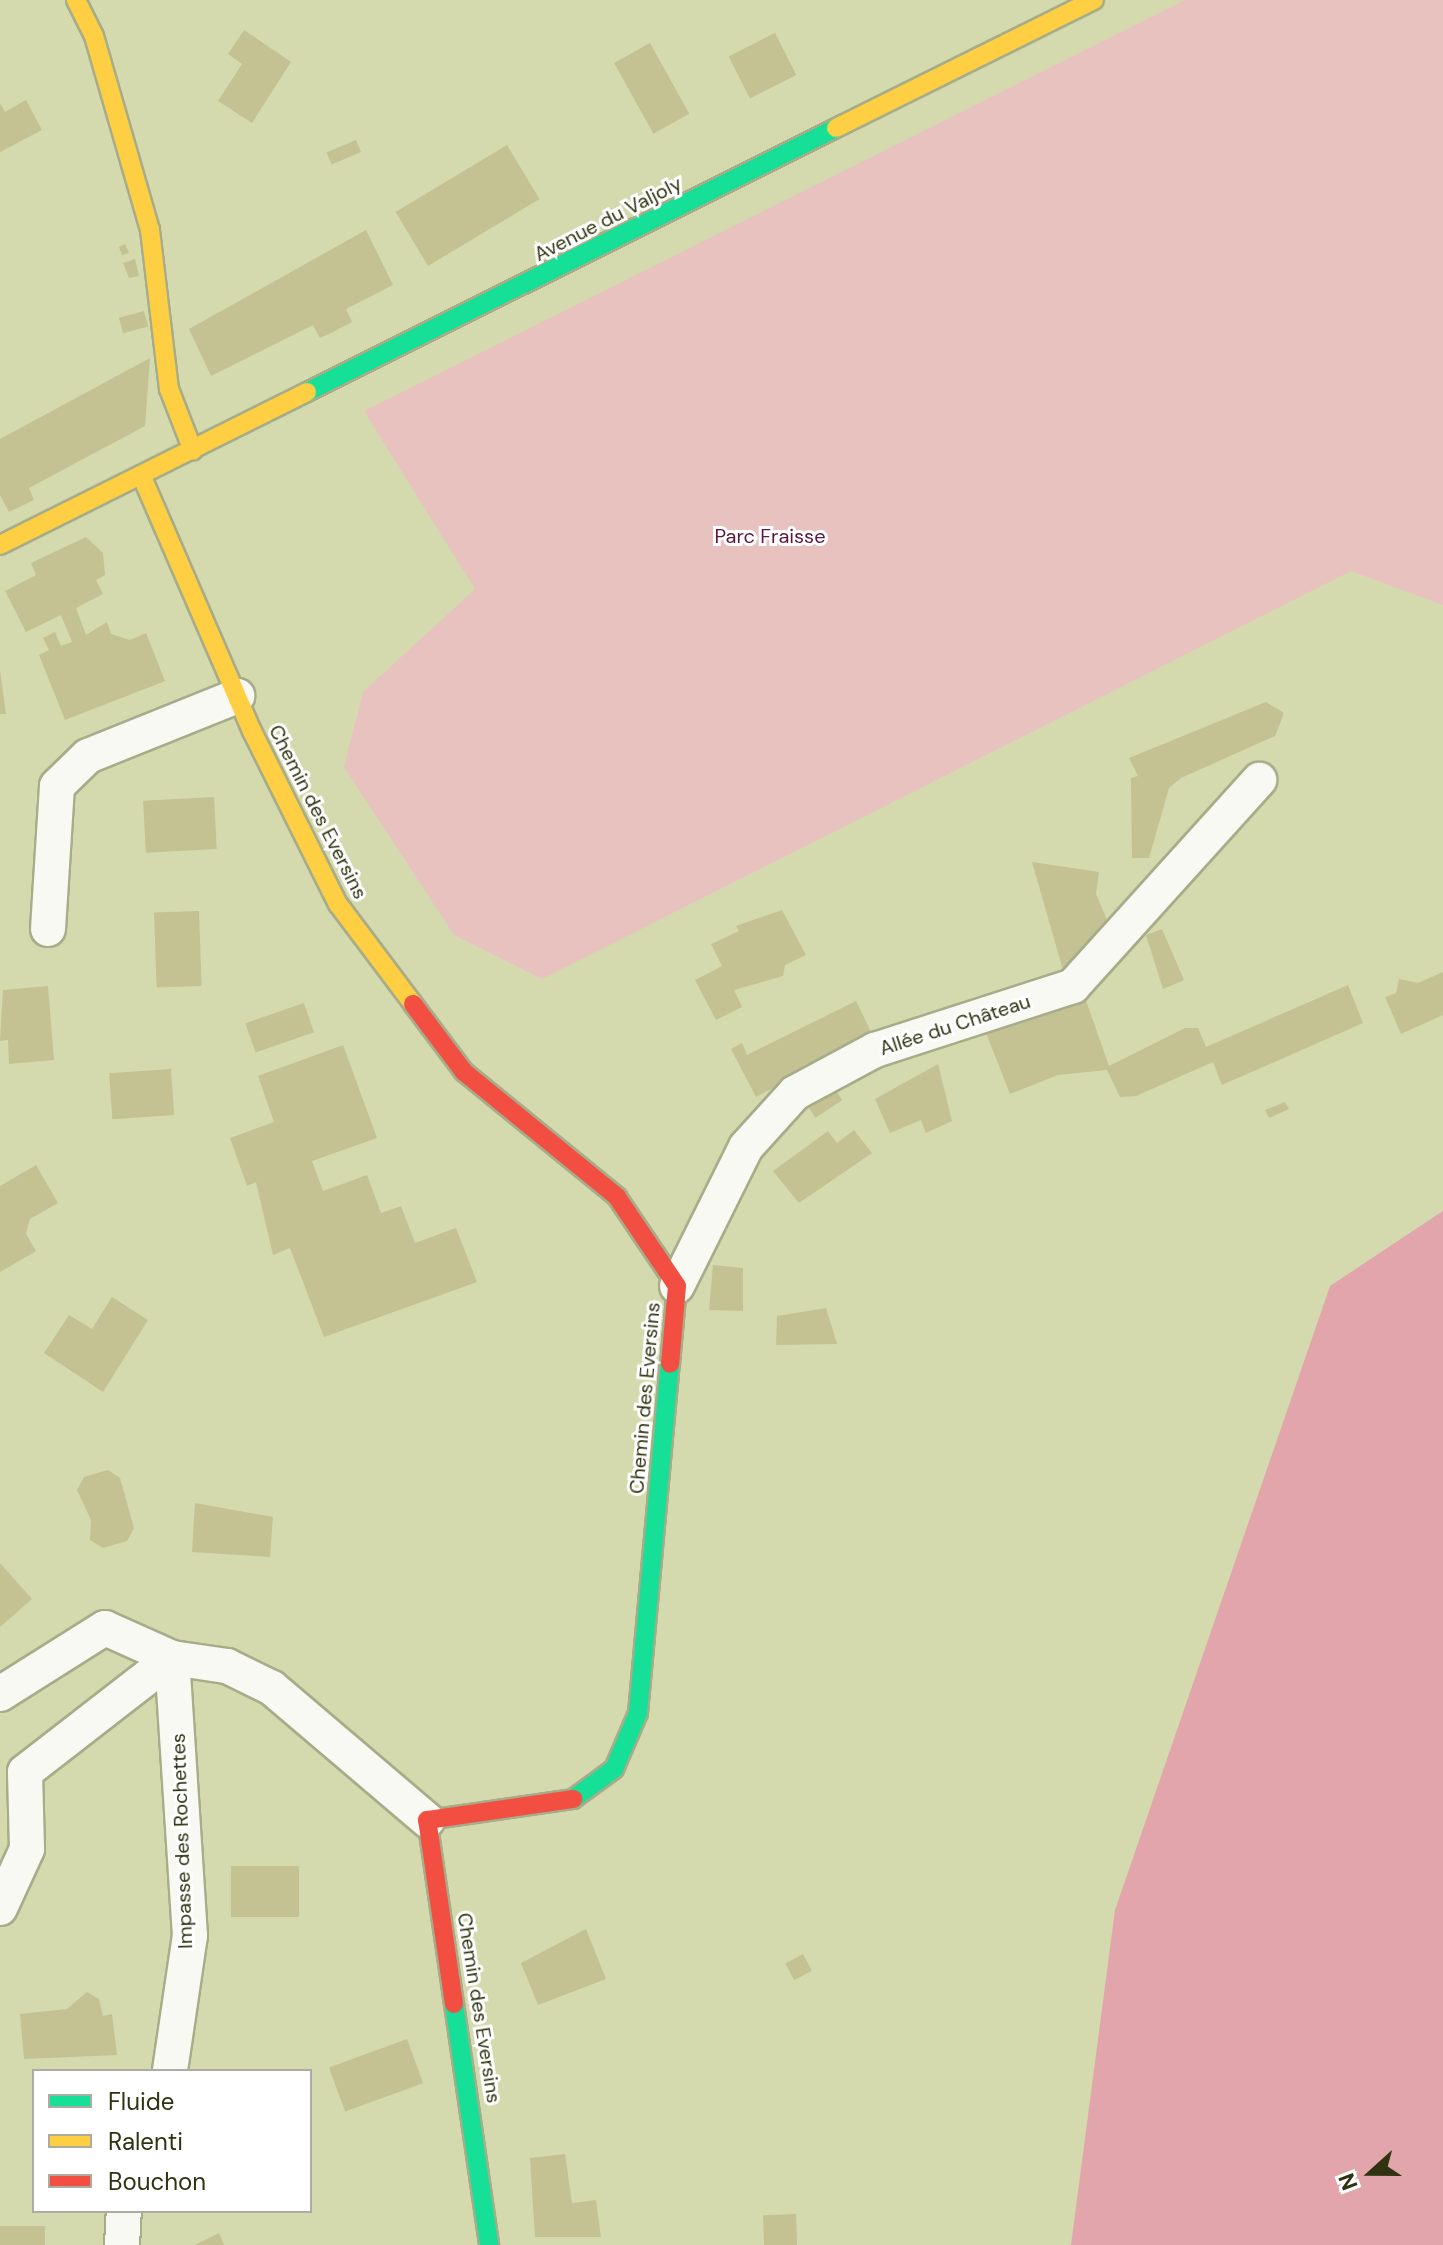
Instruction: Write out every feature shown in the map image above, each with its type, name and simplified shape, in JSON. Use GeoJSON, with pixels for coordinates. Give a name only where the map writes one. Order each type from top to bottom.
{"type":"FeatureCollection","features":[{"type":"Feature","properties":{"kind":"street"},"geometry":{"type":"LineString","coordinates":[[76,0],[94,36],[150,230],[169,389],[193,451]]}},
{"type":"Feature","properties":{"kind":"street","name":"Avenue du Valjoly"},"geometry":{"type":"LineString","coordinates":[[0,545],[142,477],[1094,0]]}},
{"type":"Feature","properties":{"kind":"street","name":"Chemin des Eversins"},"geometry":{"type":"LineString","coordinates":[[142,477],[237,696],[338,904],[464,1072],[617,1197],[677,1286],[638,1713],[614,1769],[568,1802],[427,1820],[489,2245]]}},
{"type":"Feature","properties":{"kind":"street"},"geometry":{"type":"LineString","coordinates":[[48,929],[57,786],[88,756],[237,696]]}},
{"type":"Feature","properties":{"kind":"street","name":"Allée du Château"},"geometry":{"type":"LineString","coordinates":[[677,1286],[746,1147],[795,1093],[875,1050],[1073,986],[1259,780]]}},
{"type":"Feature","properties":{"kind":"street"},"geometry":{"type":"LineString","coordinates":[[0,1694],[105,1628],[172,1658],[227,1666],[272,1688],[427,1820]]}},
{"type":"Feature","properties":{"kind":"street"},"geometry":{"type":"LineString","coordinates":[[0,1908],[27,1849],[25,1772],[172,1658]]}},
{"type":"Feature","properties":{"kind":"street","name":"Impasse des Rochettes"},"geometry":{"type":"LineString","coordinates":[[170,2069],[190,1935],[172,1658]]}},
{"type":"Feature","properties":{"kind":"street"},"geometry":{"type":"LineString","coordinates":[[122,2245],[124,2213]]}},
{"type":"Feature","properties":{"kind":"green space","name":"Parc Fraisse"},"geometry":{"type":"Polygon","coordinates":[[[1185,0],[1443,0],[1443,605],[1351,571],[542,979],[454,935],[344,767],[363,692],[475,589],[364,411],[1185,0]]]}},
{"type":"Feature","properties":{"kind":"shaded area"},"geometry":{"type":"Polygon","coordinates":[[[1443,1211],[1443,2245],[1071,2245],[1115,1910],[1330,1286],[1443,1211]]]}},
{"type":"Feature","properties":{"kind":"building"},"geometry":{"type":"Polygon","coordinates":[[[244,30],[291,62],[252,123],[218,101],[242,64],[228,54],[244,30]]]}},
{"type":"Feature","properties":{"kind":"building"},"geometry":{"type":"Polygon","coordinates":[[[775,33],[796,75],[750,98],[729,57],[775,33]]]}},
{"type":"Feature","properties":{"kind":"building"},"geometry":{"type":"Polygon","coordinates":[[[650,43],[689,114],[653,134],[614,63],[650,43]]]}},
{"type":"Feature","properties":{"kind":"building"},"geometry":{"type":"Polygon","coordinates":[[[26,100],[42,130],[0,152],[0,103],[5,112],[26,100]]]}},
{"type":"Feature","properties":{"kind":"building"},"geometry":{"type":"Polygon","coordinates":[[[356,140],[361,152],[332,164],[327,153],[356,140]]]}},
{"type":"Feature","properties":{"kind":"building"},"geometry":{"type":"Polygon","coordinates":[[[507,145],[539,199],[428,266],[396,212],[507,145]]]}},
{"type":"Feature","properties":{"kind":"building"},"geometry":{"type":"Polygon","coordinates":[[[366,230],[393,285],[346,309],[352,322],[333,332],[320,338],[313,325],[211,376],[189,329],[366,230]]]}},
{"type":"Feature","properties":{"kind":"building"},"geometry":{"type":"Polygon","coordinates":[[[125,244],[129,253],[122,255],[119,247],[125,244]]]}},
{"type":"Feature","properties":{"kind":"building"},"geometry":{"type":"Polygon","coordinates":[[[135,259],[139,276],[129,278],[123,263],[135,259]]]}},
{"type":"Feature","properties":{"kind":"building"},"geometry":{"type":"Polygon","coordinates":[[[144,311],[148,326],[123,333],[119,318],[144,311]]]}},
{"type":"Feature","properties":{"kind":"building"},"geometry":{"type":"Polygon","coordinates":[[[150,358],[145,426],[29,488],[34,500],[9,512],[0,495],[0,439],[150,358]]]}},
{"type":"Feature","properties":{"kind":"building"},"geometry":{"type":"Polygon","coordinates":[[[86,537],[103,553],[105,575],[96,580],[103,594],[76,608],[86,635],[107,622],[111,634],[130,640],[146,633],[165,681],[65,720],[39,655],[49,650],[43,638],[55,632],[61,646],[72,642],[61,615],[26,632],[5,591],[36,575],[31,563],[86,537]]]}},
{"type":"Feature","properties":{"kind":"building"},"geometry":{"type":"Polygon","coordinates":[[[0,670],[6,714],[0,714],[0,670]]]}},
{"type":"Feature","properties":{"kind":"building"},"geometry":{"type":"Polygon","coordinates":[[[1266,702],[1284,713],[1275,736],[1181,778],[1169,788],[1149,858],[1132,858],[1131,778],[1138,776],[1129,758],[1266,702]]]}},
{"type":"Feature","properties":{"kind":"building"},"geometry":{"type":"Polygon","coordinates":[[[214,797],[217,849],[146,853],[143,801],[214,797]]]}},
{"type":"Feature","properties":{"kind":"building"},"geometry":{"type":"Polygon","coordinates":[[[1032,862],[1099,872],[1096,894],[1108,922],[1097,950],[1065,977],[1032,862]]]}},
{"type":"Feature","properties":{"kind":"building"},"geometry":{"type":"Polygon","coordinates":[[[782,910],[806,955],[785,965],[783,976],[734,990],[742,1007],[716,1020],[695,980],[722,966],[711,944],[739,931],[736,926],[782,910]]]}},
{"type":"Feature","properties":{"kind":"building"},"geometry":{"type":"Polygon","coordinates":[[[199,911],[202,986],[157,988],[154,913],[199,911]]]}},
{"type":"Feature","properties":{"kind":"building"},"geometry":{"type":"Polygon","coordinates":[[[1162,929],[1184,980],[1163,989],[1146,935],[1162,929]]]}},
{"type":"Feature","properties":{"kind":"building"},"geometry":{"type":"Polygon","coordinates":[[[1443,972],[1443,1015],[1401,1034],[1385,997],[1396,993],[1399,979],[1418,983],[1443,972]]]}},
{"type":"Feature","properties":{"kind":"building"},"geometry":{"type":"Polygon","coordinates":[[[1348,985],[1363,1023],[1222,1085],[1213,1062],[1136,1096],[1120,1097],[1107,1070],[1058,1075],[1010,1094],[984,1028],[1084,995],[1109,1066],[1185,1028],[1198,1028],[1206,1047],[1348,985]]]}},
{"type":"Feature","properties":{"kind":"building"},"geometry":{"type":"Polygon","coordinates":[[[48,986],[54,1060],[9,1064],[8,1040],[0,1041],[3,990],[48,986]]]}},
{"type":"Feature","properties":{"kind":"building"},"geometry":{"type":"Polygon","coordinates":[[[856,1001],[873,1036],[756,1097],[731,1049],[742,1043],[747,1055],[856,1001]]]}},
{"type":"Feature","properties":{"kind":"building"},"geometry":{"type":"Polygon","coordinates":[[[304,1003],[314,1032],[255,1052],[245,1023],[304,1003]]]}},
{"type":"Feature","properties":{"kind":"building"},"geometry":{"type":"Polygon","coordinates":[[[343,1045],[377,1138],[312,1161],[323,1191],[367,1175],[381,1213],[401,1206],[415,1243],[456,1228],[477,1282],[324,1337],[290,1248],[273,1255],[256,1182],[247,1186],[230,1138],[274,1122],[258,1076],[343,1045]]]}},
{"type":"Feature","properties":{"kind":"building"},"geometry":{"type":"Polygon","coordinates":[[[938,1064],[952,1121],[926,1133],[921,1120],[890,1133],[875,1099],[938,1064]]]}},
{"type":"Feature","properties":{"kind":"building"},"geometry":{"type":"Polygon","coordinates":[[[171,1069],[174,1115],[112,1119],[109,1073],[171,1069]]]}},
{"type":"Feature","properties":{"kind":"building"},"geometry":{"type":"Polygon","coordinates":[[[833,1086],[842,1100],[815,1118],[806,1103],[833,1086]]]}},
{"type":"Feature","properties":{"kind":"building"},"geometry":{"type":"Polygon","coordinates":[[[1285,1102],[1289,1109],[1269,1118],[1265,1110],[1285,1102]]]}},
{"type":"Feature","properties":{"kind":"building"},"geometry":{"type":"Polygon","coordinates":[[[854,1130],[872,1153],[799,1203],[773,1171],[828,1131],[837,1143],[854,1130]]]}},
{"type":"Feature","properties":{"kind":"building"},"geometry":{"type":"Polygon","coordinates":[[[36,1165],[58,1203],[30,1219],[26,1234],[36,1251],[0,1272],[0,1186],[36,1165]]]}},
{"type":"Feature","properties":{"kind":"building"},"geometry":{"type":"Polygon","coordinates":[[[713,1265],[743,1268],[743,1311],[709,1310],[713,1265]]]}},
{"type":"Feature","properties":{"kind":"building"},"geometry":{"type":"Polygon","coordinates":[[[112,1297],[148,1320],[103,1392],[44,1353],[69,1315],[92,1329],[112,1297]]]}},
{"type":"Feature","properties":{"kind":"building"},"geometry":{"type":"Polygon","coordinates":[[[826,1308],[837,1344],[776,1345],[777,1316],[826,1308]]]}},
{"type":"Feature","properties":{"kind":"building"},"geometry":{"type":"Polygon","coordinates":[[[108,1470],[120,1478],[134,1528],[127,1541],[103,1548],[90,1540],[91,1520],[77,1490],[84,1477],[108,1470]]]}},
{"type":"Feature","properties":{"kind":"building"},"geometry":{"type":"Polygon","coordinates":[[[195,1503],[273,1517],[270,1557],[192,1552],[195,1503]]]}},
{"type":"Feature","properties":{"kind":"building"},"geometry":{"type":"Polygon","coordinates":[[[0,1563],[32,1599],[0,1627],[0,1563]]]}},
{"type":"Feature","properties":{"kind":"building"},"geometry":{"type":"Polygon","coordinates":[[[231,1866],[299,1866],[299,1917],[231,1917],[231,1866]]]}},
{"type":"Feature","properties":{"kind":"building"},"geometry":{"type":"Polygon","coordinates":[[[586,1929],[606,1979],[538,2005],[521,1963],[586,1929]]]}},
{"type":"Feature","properties":{"kind":"building"},"geometry":{"type":"Polygon","coordinates":[[[803,1954],[812,1971],[794,1980],[785,1963],[803,1954]]]}},
{"type":"Feature","properties":{"kind":"building"},"geometry":{"type":"Polygon","coordinates":[[[87,1992],[99,1999],[103,2016],[112,2014],[117,2055],[24,2059],[20,2014],[67,2009],[87,1992]]]}},
{"type":"Feature","properties":{"kind":"building"},"geometry":{"type":"Polygon","coordinates":[[[407,2039],[423,2083],[345,2112],[329,2067],[407,2039]]]}},
{"type":"Feature","properties":{"kind":"building"},"geometry":{"type":"Polygon","coordinates":[[[565,2154],[572,2203],[596,2200],[601,2237],[535,2237],[530,2158],[565,2154]]]}},
{"type":"Feature","properties":{"kind":"building"},"geometry":{"type":"Polygon","coordinates":[[[796,2214],[797,2245],[764,2245],[763,2215],[796,2214]]]}},
{"type":"Feature","properties":{"kind":"building"},"geometry":{"type":"Polygon","coordinates":[[[0,2226],[45,2226],[45,2245],[0,2245],[0,2226]]]}},
{"type":"Feature","properties":{"kind":"building"},"geometry":{"type":"Polygon","coordinates":[[[219,2233],[224,2245],[195,2245],[219,2233]]]}},
{"type":"Feature","properties":{"kind":"traffic: fast"},"geometry":{"type":"LineString","coordinates":[[307,392],[836,128]]}},
{"type":"Feature","properties":{"kind":"traffic: fast"},"geometry":{"type":"LineString","coordinates":[[573,1799],[614,1769],[638,1713],[670,1364]]}},
{"type":"Feature","properties":{"kind":"traffic: fast"},"geometry":{"type":"LineString","coordinates":[[454,2004],[489,2245]]}},
{"type":"Feature","properties":{"kind":"traffic: slow"},"geometry":{"type":"LineString","coordinates":[[76,0],[94,36],[150,230],[169,389],[193,451]]}},
{"type":"Feature","properties":{"kind":"traffic: slow"},"geometry":{"type":"LineString","coordinates":[[836,128],[1094,0]]}},
{"type":"Feature","properties":{"kind":"traffic: slow"},"geometry":{"type":"LineString","coordinates":[[0,545],[307,392]]}},
{"type":"Feature","properties":{"kind":"traffic: slow"},"geometry":{"type":"LineString","coordinates":[[142,477],[252,731],[338,904],[413,1004]]}},
{"type":"Feature","properties":{"kind":"traffic: jam"},"geometry":{"type":"LineString","coordinates":[[413,1004],[464,1072],[617,1197],[677,1286],[670,1364]]}},
{"type":"Feature","properties":{"kind":"traffic: jam"},"geometry":{"type":"LineString","coordinates":[[454,2004],[427,1820],[573,1799]]}}]}
